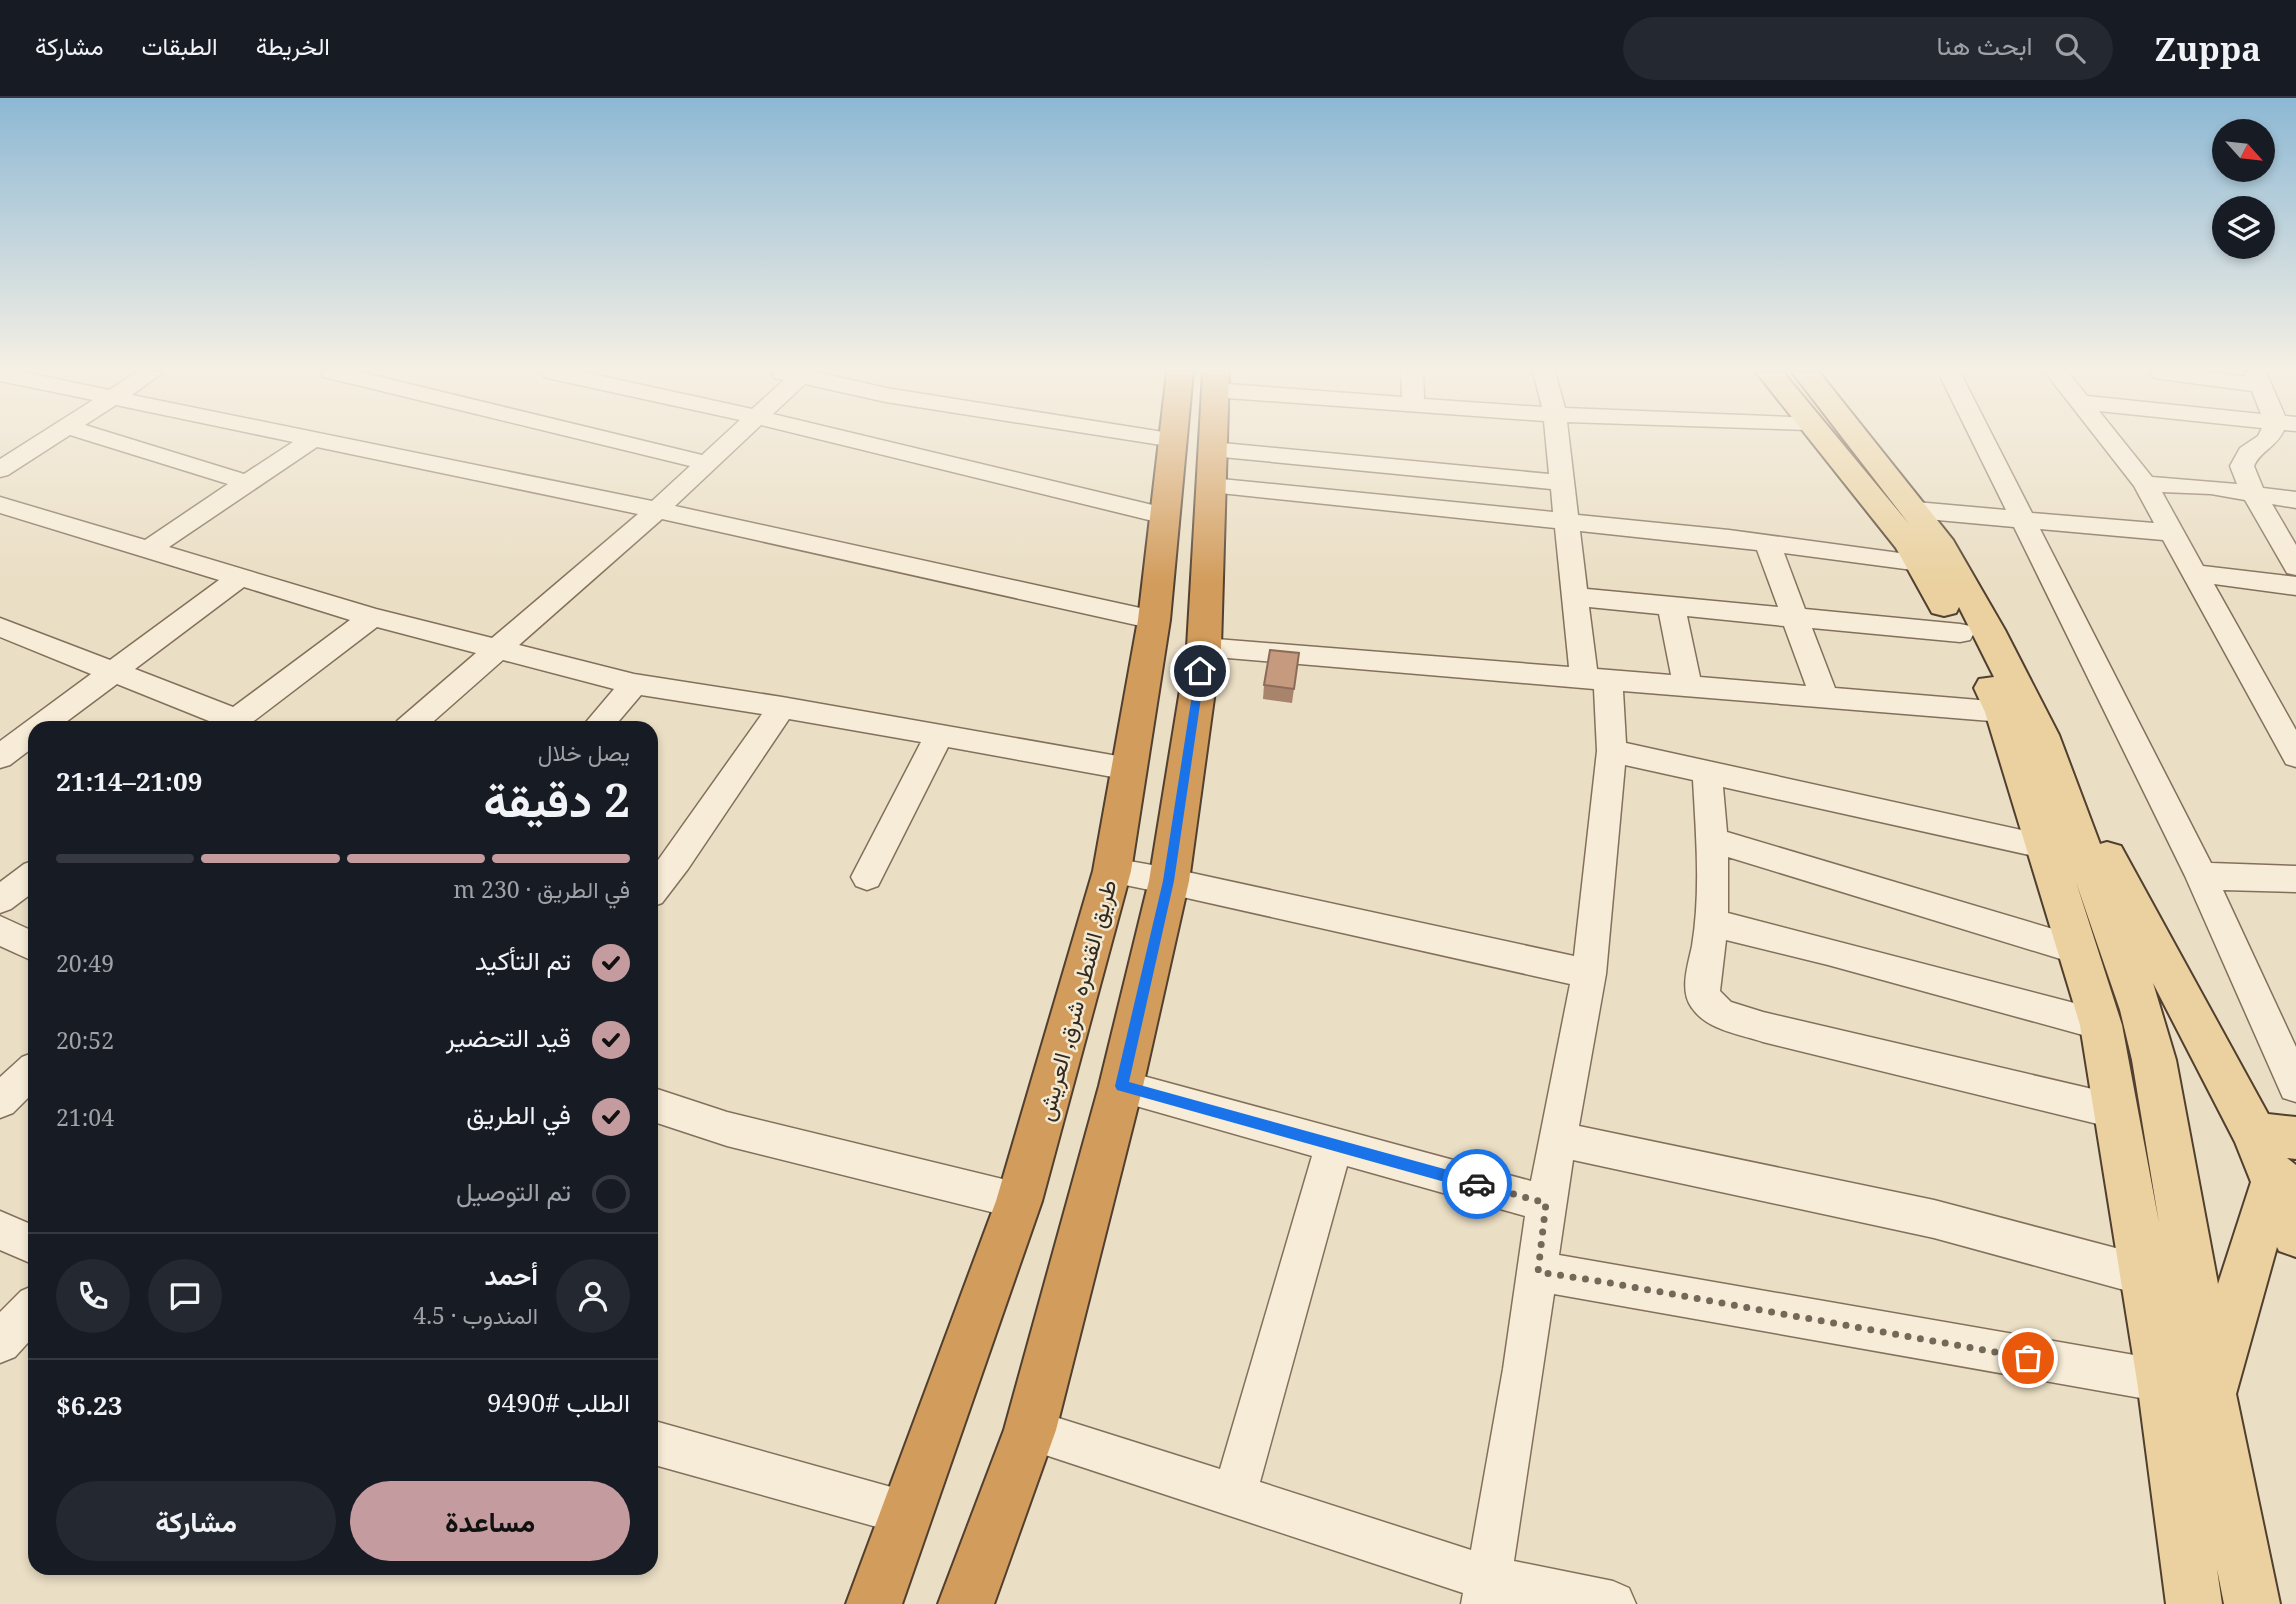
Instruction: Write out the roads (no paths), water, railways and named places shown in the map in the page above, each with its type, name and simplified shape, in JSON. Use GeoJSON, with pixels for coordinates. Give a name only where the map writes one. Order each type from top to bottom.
{"type":"FeatureCollection","features":[{"type":"Feature","properties":{"kind":"highway","name":"طريق القنطره شرق, العريش"},"geometry":{"type":"LineString","coordinates":[[966,1604],[1030,1430],[1122,1086],[1168,881],[1204,647],[1200,442]]}},
{"type":"Feature","properties":{"kind":"highway","name":"طريق القنطره شرق, العريش"},"geometry":{"type":"LineString","coordinates":[[874,1604],[909,1514],[1018,1201],[1112,871],[1154,620],[1164,516],[1199,458]]}},
{"type":"Feature","properties":{"kind":"main road"},"geometry":{"type":"LineString","coordinates":[[1824,442],[1909,544],[1960,633],[2003,712],[2047,847],[2101,1025],[2163,1381],[2194,1604]]}},
{"type":"Feature","properties":{"kind":"main road"},"geometry":{"type":"LineString","coordinates":[[1862,442],[1938,540],[2041,735],[2275,1136],[2296,1234]]}},
{"type":"Feature","properties":{"kind":"main road"},"geometry":{"type":"LineString","coordinates":[[2041,735],[2141,1010],[2154,1059],[2205,1347],[2211,1399],[2252,1604]]}},
{"type":"Feature","properties":{"kind":"main road"},"geometry":{"type":"LineString","coordinates":[[2121,1131],[2172,1163]]}},
{"type":"Feature","properties":{"kind":"main road"},"geometry":{"type":"LineString","coordinates":[[2211,1399],[2255,1241],[2285,1182]]}},
{"type":"Feature","properties":{"kind":"street"},"geometry":{"type":"LineString","coordinates":[[0,470],[43,442]]}},
{"type":"Feature","properties":{"kind":"street"},"geometry":{"type":"LineString","coordinates":[[116,442],[249,484]]}},
{"type":"Feature","properties":{"kind":"street"},"geometry":{"type":"LineString","coordinates":[[146,551],[308,442]]}},
{"type":"Feature","properties":{"kind":"street"},"geometry":{"type":"LineString","coordinates":[[334,442],[657,510],[1154,620]]}},
{"type":"Feature","properties":{"kind":"street"},"geometry":{"type":"LineString","coordinates":[[621,442],[706,463]]}},
{"type":"Feature","properties":{"kind":"street"},"geometry":{"type":"LineString","coordinates":[[415,721],[657,510],[729,442]]}},
{"type":"Feature","properties":{"kind":"street"},"geometry":{"type":"LineString","coordinates":[[860,442],[1164,516]]}},
{"type":"Feature","properties":{"kind":"street"},"geometry":{"type":"LineString","coordinates":[[1121,442],[1567,521],[1767,542],[1920,563]]}},
{"type":"Feature","properties":{"kind":"street"},"geometry":{"type":"LineString","coordinates":[[1487,1591],[1538,1272],[1546,1203],[1589,974],[1612,751],[1575,597],[1558,442]]}},
{"type":"Feature","properties":{"kind":"street"},"geometry":{"type":"LineString","coordinates":[[1983,442],[2202,876],[2296,1086]]}},
{"type":"Feature","properties":{"kind":"street"},"geometry":{"type":"LineString","coordinates":[[2111,442],[2145,484],[2296,757]]}},
{"type":"Feature","properties":{"kind":"street"},"geometry":{"type":"LineString","coordinates":[[2266,442],[2244,457],[2242,466],[2253,492],[2296,567]]}},
{"type":"Feature","properties":{"kind":"street"},"geometry":{"type":"LineString","coordinates":[[1199,458],[1563,483]]}},
{"type":"Feature","properties":{"kind":"street"},"geometry":{"type":"LineString","coordinates":[[2145,484],[2174,484],[2253,492],[2296,500]]}},
{"type":"Feature","properties":{"kind":"street"},"geometry":{"type":"LineString","coordinates":[[0,505],[372,617],[634,684],[782,707],[1129,769]]}},
{"type":"Feature","properties":{"kind":"street"},"geometry":{"type":"LineString","coordinates":[[1916,510],[2173,533]]}},
{"type":"Feature","properties":{"kind":"street"},"geometry":{"type":"LineString","coordinates":[[1767,542],[1825,698]]}},
{"type":"Feature","properties":{"kind":"street"},"geometry":{"type":"LineString","coordinates":[[2195,573],[2296,586]]}},
{"type":"Feature","properties":{"kind":"street"},"geometry":{"type":"LineString","coordinates":[[46,721],[239,578]]}},
{"type":"Feature","properties":{"kind":"street"},"geometry":{"type":"LineString","coordinates":[[1575,597],[1960,633]]}},
{"type":"Feature","properties":{"kind":"street"},"geometry":{"type":"LineString","coordinates":[[1671,606],[1688,687]]}},
{"type":"Feature","properties":{"kind":"street"},"geometry":{"type":"LineString","coordinates":[[234,721],[372,617]]}},
{"type":"Feature","properties":{"kind":"street"},"geometry":{"type":"LineString","coordinates":[[0,627],[112,670],[223,721]]}},
{"type":"Feature","properties":{"kind":"street"},"geometry":{"type":"LineString","coordinates":[[1204,647],[2003,712]]}},
{"type":"Feature","properties":{"kind":"street"},"geometry":{"type":"LineString","coordinates":[[602,721],[634,684]]}},
{"type":"Feature","properties":{"kind":"street"},"geometry":{"type":"LineString","coordinates":[[658,885],[782,707]]}},
{"type":"Feature","properties":{"kind":"street"},"geometry":{"type":"LineString","coordinates":[[867,877],[939,734]]}},
{"type":"Feature","properties":{"kind":"street"},"geometry":{"type":"LineString","coordinates":[[0,757],[28,735]]}},
{"type":"Feature","properties":{"kind":"street"},"geometry":{"type":"LineString","coordinates":[[1612,751],[2047,847]]}},
{"type":"Feature","properties":{"kind":"street"},"geometry":{"type":"LineString","coordinates":[[1707,772],[1712,840],[1712,923],[1702,986],[1704,998],[1720,1013],[2121,1131]]}},
{"type":"Feature","properties":{"kind":"street"},"geometry":{"type":"LineString","coordinates":[[1712,840],[2080,951]]}},
{"type":"Feature","properties":{"kind":"street"},"geometry":{"type":"LineString","coordinates":[[1112,871],[1589,974]]}},
{"type":"Feature","properties":{"kind":"street"},"geometry":{"type":"LineString","coordinates":[[2202,876],[2296,879]]}},
{"type":"Feature","properties":{"kind":"street"},"geometry":{"type":"LineString","coordinates":[[0,900],[28,878]]}},
{"type":"Feature","properties":{"kind":"street"},"geometry":{"type":"LineString","coordinates":[[1712,923],[1828,951],[2101,1025]]}},
{"type":"Feature","properties":{"kind":"street"},"geometry":{"type":"LineString","coordinates":[[0,930],[28,944]]}},
{"type":"Feature","properties":{"kind":"street"},"geometry":{"type":"LineString","coordinates":[[0,1101],[28,1075]]}},
{"type":"Feature","properties":{"kind":"street"},"geometry":{"type":"LineString","coordinates":[[1122,1086],[1546,1203]]}},
{"type":"Feature","properties":{"kind":"street"},"geometry":{"type":"LineString","coordinates":[[658,1106],[727,1129],[1018,1201]]}},
{"type":"Feature","properties":{"kind":"street"},"geometry":{"type":"LineString","coordinates":[[1557,1139],[1934,1219],[2146,1276]]}},
{"type":"Feature","properties":{"kind":"street"},"geometry":{"type":"LineString","coordinates":[[1234,1496],[1334,1144]]}},
{"type":"Feature","properties":{"kind":"street"},"geometry":{"type":"LineString","coordinates":[[0,1230],[28,1243]]}},
{"type":"Feature","properties":{"kind":"street"},"geometry":{"type":"LineString","coordinates":[[1538,1272],[2163,1381]]}},
{"type":"Feature","properties":{"kind":"street"},"geometry":{"type":"LineString","coordinates":[[0,1342],[28,1312]]}},
{"type":"Feature","properties":{"kind":"street"},"geometry":{"type":"LineString","coordinates":[[1030,1430],[1234,1496],[1487,1591],[1613,1604]]}},
{"type":"Feature","properties":{"kind":"street"},"geometry":{"type":"LineString","coordinates":[[658,1445],[909,1514]]}}]}
